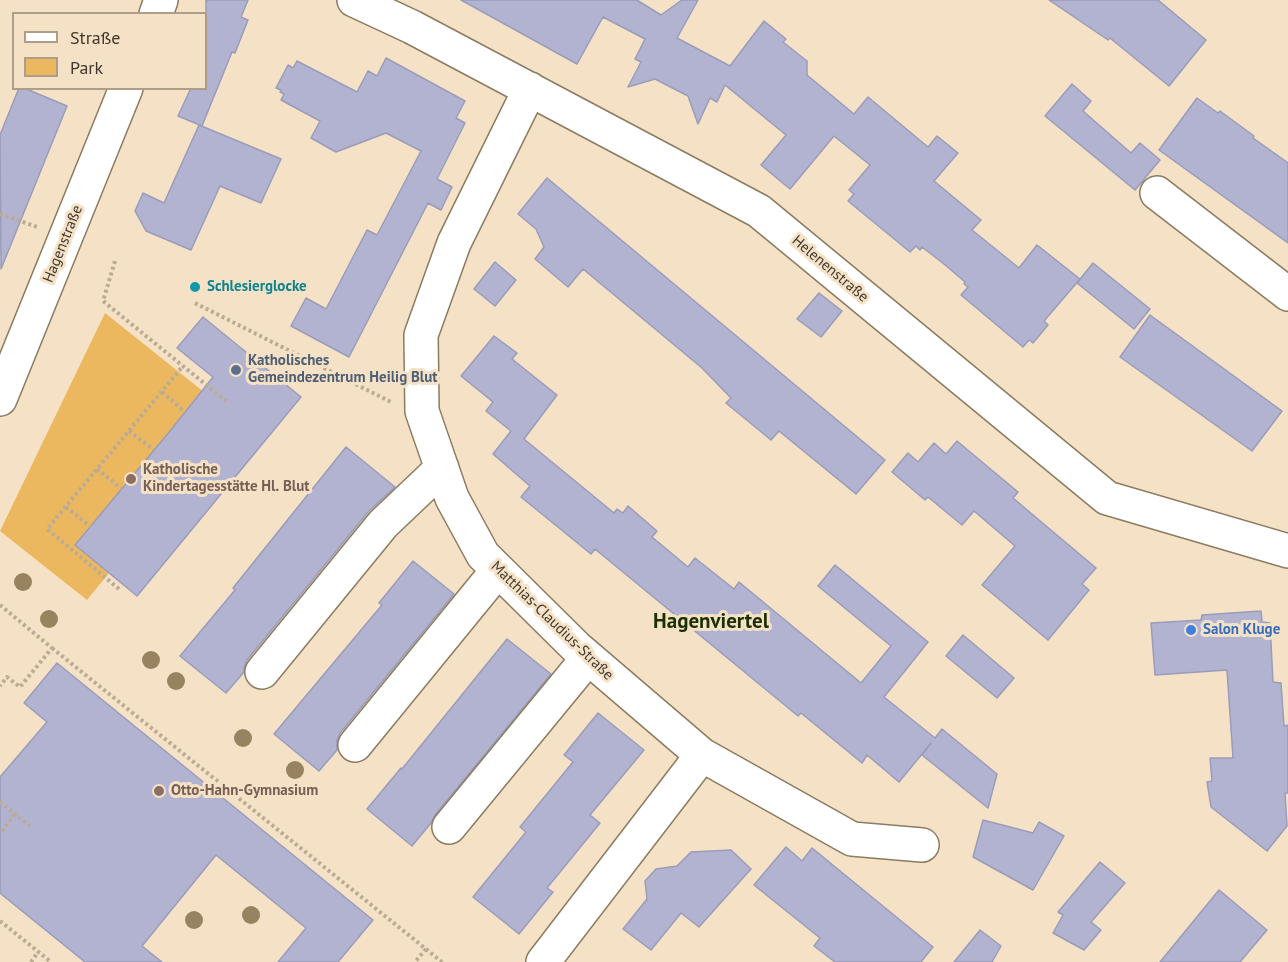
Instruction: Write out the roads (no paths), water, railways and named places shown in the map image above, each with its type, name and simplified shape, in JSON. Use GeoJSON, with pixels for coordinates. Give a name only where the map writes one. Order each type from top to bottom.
{"type":"FeatureCollection","features":[{"type":"Feature","properties":{"kind":"street","name":"Helenenstraße"},"geometry":{"type":"LineString","coordinates":[[354,0],[398,20],[759,211],[1107,498],[1288,551]]}},
{"type":"Feature","properties":{"kind":"street","name":"Matthias-Claudius-Straße"},"geometry":{"type":"LineString","coordinates":[[530,89],[454,243],[421,335],[422,411],[452,498],[483,555],[588,658],[702,755],[852,839],[922,845]]}},
{"type":"Feature","properties":{"kind":"street","name":"Hagenstraße"},"geometry":{"type":"LineString","coordinates":[[0,399],[125,90]]}},
{"type":"Feature","properties":{"kind":"street"},"geometry":{"type":"LineString","coordinates":[[1157,193],[1288,294]]}},
{"type":"Feature","properties":{"kind":"street"},"geometry":{"type":"LineString","coordinates":[[262,672],[383,524],[442,468]]}},
{"type":"Feature","properties":{"kind":"street"},"geometry":{"type":"LineString","coordinates":[[355,745],[498,570]]}},
{"type":"Feature","properties":{"kind":"street"},"geometry":{"type":"LineString","coordinates":[[449,827],[588,658]]}},
{"type":"Feature","properties":{"kind":"street"},"geometry":{"type":"LineString","coordinates":[[543,962],[702,755]]}},
{"type":"Feature","properties":{"kind":"place","name":"Schlesierglocke"},"geometry":{"type":"Point","coordinates":[195,287]}},
{"type":"Feature","properties":{"kind":"place","name":"Katholisches Gemeindezentrum Heilig Blut"},"geometry":{"type":"Point","coordinates":[236,370]}},
{"type":"Feature","properties":{"kind":"place","name":"Katholische Kindertagesstätte Hl. Blut"},"geometry":{"type":"Point","coordinates":[131,479]}},
{"type":"Feature","properties":{"kind":"place","name":"Salon Kluge"},"geometry":{"type":"Point","coordinates":[1191,630]}},
{"type":"Feature","properties":{"kind":"place","name":"Otto-Hahn-Gymnasium"},"geometry":{"type":"Point","coordinates":[159,791]}},
{"type":"Feature","properties":{"kind":"district","name":"Hagenviertel"},"geometry":{"type":"Point","coordinates":[711,622]}}]}
